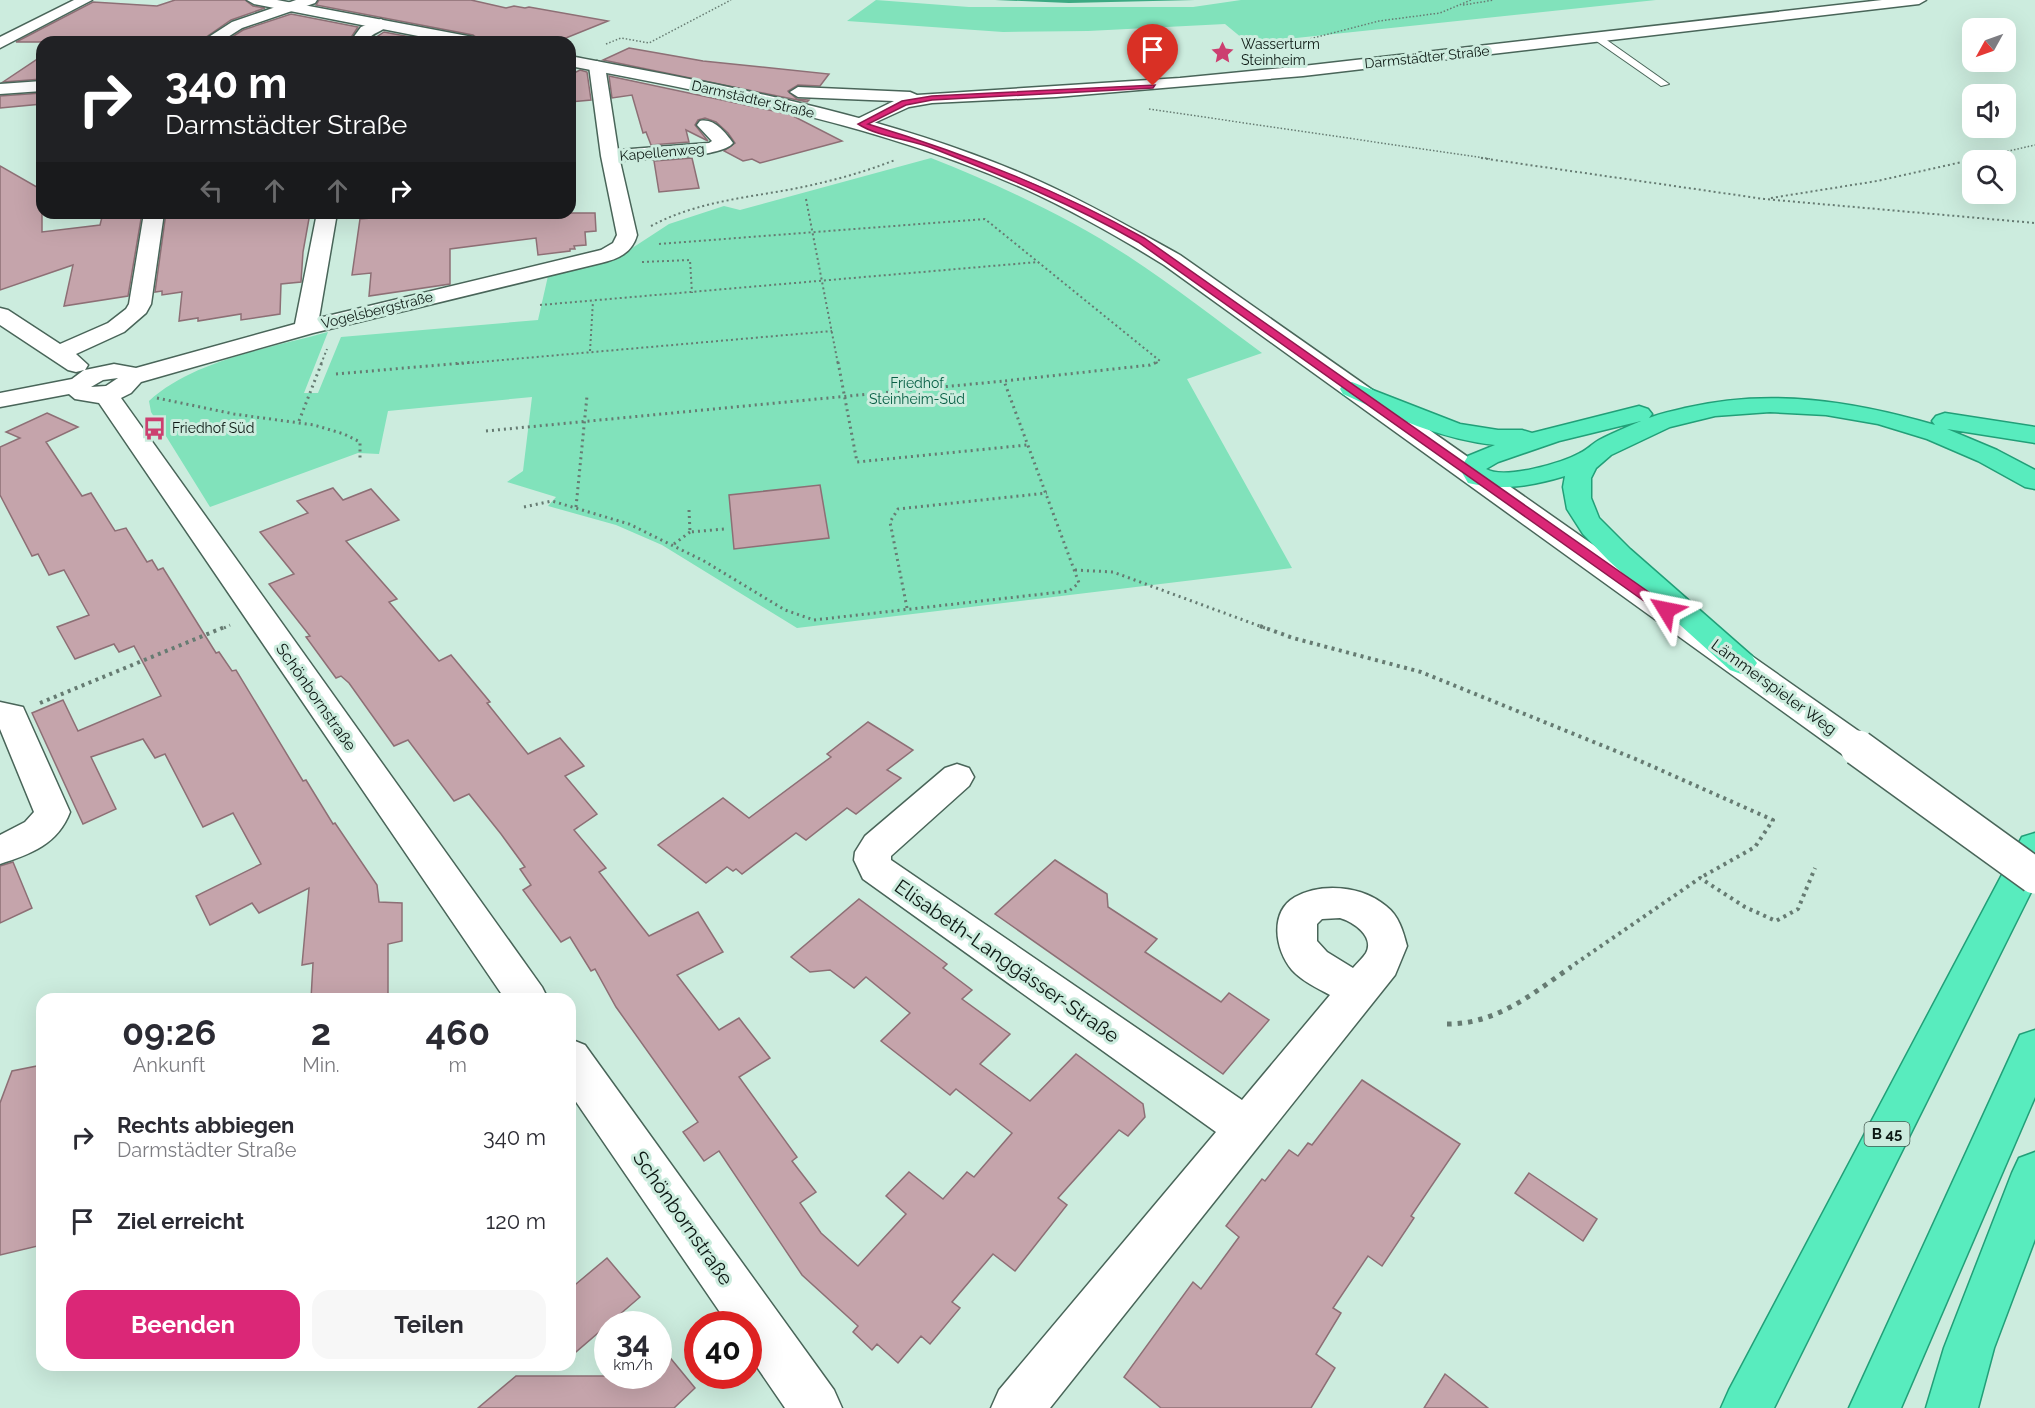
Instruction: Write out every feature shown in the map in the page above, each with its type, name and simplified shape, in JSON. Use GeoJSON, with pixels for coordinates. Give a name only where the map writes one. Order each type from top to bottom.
{"type":"FeatureCollection","features":[{"type":"Feature","properties":{"kind":"highway"},"geometry":{"type":"LineString","coordinates":[[1352,389],[1443,429],[1462,434],[1503,439],[1550,436]]}},
{"type":"Feature","properties":{"kind":"highway"},"geometry":{"type":"LineString","coordinates":[[2035,435],[2000,431],[1833,401],[1758,396],[1674,407],[1550,436],[1477,462],[1473,469],[1478,477],[1491,481],[1509,481],[1539,475],[1586,460],[1616,441],[1666,421],[1740,406],[1788,404],[1856,412],[1920,427],[1982,451],[2035,482]]}},
{"type":"Feature","properties":{"kind":"highway"},"geometry":{"type":"LineString","coordinates":[[1586,460],[1578,476],[1576,489],[1581,510],[1597,532],[1741,663]]}},
{"type":"Feature","properties":{"kind":"highway","name":"B 45"},"geometry":{"type":"LineString","coordinates":[[1747,1408],[2033,855]]}},
{"type":"Feature","properties":{"kind":"highway"},"geometry":{"type":"LineString","coordinates":[[1875,1408],[2035,1048]]}},
{"type":"Feature","properties":{"kind":"highway"},"geometry":{"type":"LineString","coordinates":[[1952,1408],[1964,1366],[2035,1173]]}},
{"type":"Feature","properties":{"kind":"street"},"geometry":{"type":"LineString","coordinates":[[0,43],[85,0]]}},
{"type":"Feature","properties":{"kind":"street"},"geometry":{"type":"LineString","coordinates":[[254,0],[442,36]]}},
{"type":"Feature","properties":{"kind":"street"},"geometry":{"type":"LineString","coordinates":[[219,36],[237,25],[310,0]]}},
{"type":"Feature","properties":{"kind":"street","name":"Darmstädter Straße"},"geometry":{"type":"LineString","coordinates":[[798,92],[932,98],[1153,86],[1598,38],[1919,0]]}},
{"type":"Feature","properties":{"kind":"street"},"geometry":{"type":"LineString","coordinates":[[11,17],[45,19]]}},
{"type":"Feature","properties":{"kind":"street"},"geometry":{"type":"LineString","coordinates":[[362,36],[366,30],[381,24]]}},
{"type":"Feature","properties":{"kind":"street","name":"Darmstädter Straße"},"geometry":{"type":"LineString","coordinates":[[576,62],[756,98],[861,124],[904,103],[932,98]]}},
{"type":"Feature","properties":{"kind":"street","name":"Kapellenweg"},"geometry":{"type":"LineString","coordinates":[[597,66],[610,156],[627,235],[624,246]]}},
{"type":"Feature","properties":{"kind":"street"},"geometry":{"type":"LineString","coordinates":[[0,89],[36,86]]}},
{"type":"Feature","properties":{"kind":"street","name":"Lämmerspieler Weg"},"geometry":{"type":"LineString","coordinates":[[861,124],[930,145],[1033,185],[1106,220],[1141,240],[1858,748],[2033,855]]}},
{"type":"Feature","properties":{"kind":"street","name":"Kapellenweg"},"geometry":{"type":"LineString","coordinates":[[610,156],[712,148],[724,143],[706,125]]}},
{"type":"Feature","properties":{"kind":"street"},"geometry":{"type":"LineString","coordinates":[[59,353],[124,323],[138,310],[152,219]]}},
{"type":"Feature","properties":{"kind":"street"},"geometry":{"type":"LineString","coordinates":[[306,328],[326,219]]}},
{"type":"Feature","properties":{"kind":"street","name":"Vogelsbergstraße"},"geometry":{"type":"LineString","coordinates":[[0,400],[105,384],[306,328],[580,262],[624,246]]}},
{"type":"Feature","properties":{"kind":"street","name":"Schönbornstraße"},"geometry":{"type":"LineString","coordinates":[[0,315],[105,384],[258,614],[524,993]]}},
{"type":"Feature","properties":{"kind":"street"},"geometry":{"type":"LineString","coordinates":[[0,850],[42,830],[50,822],[52,812],[6,714]]}},
{"type":"Feature","properties":{"kind":"street","name":"Elisabeth-Langgässer-Straße"},"geometry":{"type":"LineString","coordinates":[[957,777],[878,846],[872,853],[871,862],[876,869],[1246,1128]]}},
{"type":"Feature","properties":{"kind":"street"},"geometry":{"type":"LineString","coordinates":[[1017,1408],[1357,992]]}},
{"type":"Feature","properties":{"kind":"street","name":"Schönbornstraße"},"geometry":{"type":"LineString","coordinates":[[576,1067],[816,1408]]}},
{"type":"Feature","properties":{"kind":"lane"},"geometry":{"type":"LineString","coordinates":[[1598,38],[1664,84]]}},
{"type":"Feature","properties":{"kind":"path"},"geometry":{"type":"LineString","coordinates":[[602,46],[621,38],[649,43],[731,0]]}},
{"type":"Feature","properties":{"kind":"path"},"geometry":{"type":"LineString","coordinates":[[1294,71],[1277,57],[1290,44],[1379,21],[1440,13],[1471,0]]}},
{"type":"Feature","properties":{"kind":"path"},"geometry":{"type":"LineString","coordinates":[[1457,6],[1494,0]]}},
{"type":"Feature","properties":{"kind":"path"},"geometry":{"type":"LineString","coordinates":[[1147,109],[1764,199],[2035,224]]}},
{"type":"Feature","properties":{"kind":"path"},"geometry":{"type":"LineString","coordinates":[[624,246],[660,220],[685,211],[831,180],[874,168],[930,145]]}},
{"type":"Feature","properties":{"kind":"path"},"geometry":{"type":"LineString","coordinates":[[1764,199],[1877,181],[2035,145]]}},
{"type":"Feature","properties":{"kind":"path"},"geometry":{"type":"LineString","coordinates":[[806,199],[857,462],[1027,444]]}},
{"type":"Feature","properties":{"kind":"path"},"geometry":{"type":"LineString","coordinates":[[486,431],[1004,381],[1150,365],[1160,361],[985,219],[659,244]]}},
{"type":"Feature","properties":{"kind":"path"},"geometry":{"type":"LineString","coordinates":[[540,305],[1038,262]]}},
{"type":"Feature","properties":{"kind":"path"},"geometry":{"type":"LineString","coordinates":[[590,351],[593,301]]}},
{"type":"Feature","properties":{"kind":"path"},"geometry":{"type":"LineString","coordinates":[[298,421],[338,320]]}},
{"type":"Feature","properties":{"kind":"path"},"geometry":{"type":"LineString","coordinates":[[336,374],[832,331]]}},
{"type":"Feature","properties":{"kind":"path"},"geometry":{"type":"LineString","coordinates":[[524,507],[552,501],[629,524],[674,544],[784,610],[800,617],[827,620],[907,608],[1069,591],[1079,583],[1075,570],[1004,381]]}},
{"type":"Feature","properties":{"kind":"path"},"geometry":{"type":"LineString","coordinates":[[105,384],[236,415],[298,421],[342,431],[360,442],[360,461]]}},
{"type":"Feature","properties":{"kind":"path"},"geometry":{"type":"LineString","coordinates":[[576,507],[587,396]]}},
{"type":"Feature","properties":{"kind":"path"},"geometry":{"type":"LineString","coordinates":[[907,608],[890,522],[898,509],[1047,493]]}},
{"type":"Feature","properties":{"kind":"path"},"geometry":{"type":"LineString","coordinates":[[689,510],[690,532]]}},
{"type":"Feature","properties":{"kind":"path"},"geometry":{"type":"LineString","coordinates":[[674,544],[690,532],[725,529]]}},
{"type":"Feature","properties":{"kind":"path"},"geometry":{"type":"LineString","coordinates":[[1075,570],[1113,572],[1293,638],[1421,672],[1638,760],[1773,820],[1755,847],[1700,878],[1509,1010],[1465,1024],[1447,1024]]}},
{"type":"Feature","properties":{"kind":"path"},"geometry":{"type":"LineString","coordinates":[[6,714],[258,614]]}},
{"type":"Feature","properties":{"kind":"path"},"geometry":{"type":"LineString","coordinates":[[1700,878],[1745,907],[1776,921],[1798,909],[1815,868]]}},
{"type":"Feature","properties":{"kind":"green space"},"geometry":{"type":"Polygon","coordinates":[[[876,0],[969,7],[1193,7],[1241,0],[1656,0],[1248,43],[1225,24],[1088,31],[1003,32],[847,21],[876,0]]]}},
{"type":"Feature","properties":{"kind":"green space","name":"Friedhof Steinheim-Süd"},"geometry":{"type":"Polygon","coordinates":[[[931,158],[1032,202],[1105,241],[1162,279],[1262,353],[1187,379],[1292,568],[797,628],[662,545],[616,525],[548,506],[556,497],[507,482],[523,471],[532,397],[388,411],[379,454],[358,453],[210,507],[151,412],[149,401],[167,387],[210,365],[328,332],[304,393],[318,393],[341,337],[538,320],[548,276],[620,256],[669,224],[724,206],[740,210],[931,158]]]}},
{"type":"Feature","properties":{"kind":"building"},"geometry":{"type":"Polygon","coordinates":[[[175,0],[245,0],[253,6],[265,8],[231,20],[208,36],[36,36],[36,42],[16,42],[93,2],[157,6],[175,0]]]}},
{"type":"Feature","properties":{"kind":"building"},"geometry":{"type":"Polygon","coordinates":[[[319,0],[471,0],[506,8],[529,7],[608,21],[571,36],[474,36],[316,5],[319,0]]]}},
{"type":"Feature","properties":{"kind":"building"},"geometry":{"type":"Polygon","coordinates":[[[291,14],[358,27],[352,36],[234,36],[243,30],[291,14]]]}},
{"type":"Feature","properties":{"kind":"building"},"geometry":{"type":"Polygon","coordinates":[[[384,32],[405,36],[378,36],[384,32]]]}},
{"type":"Feature","properties":{"kind":"building"},"geometry":{"type":"Polygon","coordinates":[[[629,48],[703,61],[829,74],[820,86],[798,85],[788,91],[797,99],[809,100],[807,102],[603,60],[629,48]]]}},
{"type":"Feature","properties":{"kind":"building"},"geometry":{"type":"Polygon","coordinates":[[[36,60],[36,79],[3,82],[36,60]]]}},
{"type":"Feature","properties":{"kind":"building"},"geometry":{"type":"Polygon","coordinates":[[[580,70],[587,72],[591,100],[576,101],[576,72],[580,70]]]}},
{"type":"Feature","properties":{"kind":"building"},"geometry":{"type":"Polygon","coordinates":[[[609,76],[797,116],[795,117],[842,141],[760,163],[752,159],[743,161],[724,151],[735,143],[716,122],[705,118],[698,120],[695,125],[708,141],[686,130],[689,142],[651,145],[646,132],[643,133],[632,95],[612,98],[609,76]]]}},
{"type":"Feature","properties":{"kind":"building"},"geometry":{"type":"Polygon","coordinates":[[[36,93],[36,105],[0,108],[0,96],[36,93]]]}},
{"type":"Feature","properties":{"kind":"building"},"geometry":{"type":"Polygon","coordinates":[[[692,158],[699,188],[659,192],[654,161],[692,158]]]}},
{"type":"Feature","properties":{"kind":"building"},"geometry":{"type":"Polygon","coordinates":[[[0,166],[36,187],[36,219],[42,219],[42,232],[100,225],[102,219],[141,219],[128,296],[64,306],[73,265],[0,290],[0,166]]]}},
{"type":"Feature","properties":{"kind":"building"},"geometry":{"type":"Polygon","coordinates":[[[576,213],[595,213],[596,231],[585,232],[586,245],[574,246],[575,249],[570,249],[570,251],[538,255],[536,238],[450,249],[450,284],[369,296],[371,273],[352,275],[360,219],[576,219],[576,213]]]}},
{"type":"Feature","properties":{"kind":"building"},"geometry":{"type":"Polygon","coordinates":[[[165,219],[309,219],[301,282],[281,284],[280,314],[241,320],[241,314],[198,321],[198,318],[179,321],[182,292],[162,295],[162,291],[155,292],[165,219]]]}},
{"type":"Feature","properties":{"kind":"building"},"geometry":{"type":"Polygon","coordinates":[[[47,413],[78,427],[46,442],[82,496],[91,493],[115,531],[126,528],[147,562],[152,560],[158,570],[163,568],[216,653],[219,652],[232,671],[236,670],[303,781],[306,780],[333,824],[335,823],[377,885],[379,902],[402,903],[402,941],[388,944],[388,993],[311,993],[313,963],[302,965],[309,888],[259,913],[252,903],[210,925],[196,896],[261,864],[233,813],[203,827],[165,754],[155,758],[143,739],[91,757],[116,809],[83,824],[32,713],[63,700],[78,731],[161,696],[134,646],[119,652],[114,644],[75,659],[57,627],[89,615],[64,570],[49,575],[38,554],[32,556],[0,495],[0,447],[20,438],[6,432],[47,413]]]}},
{"type":"Feature","properties":{"kind":"building"},"geometry":{"type":"Polygon","coordinates":[[[820,485],[829,538],[734,549],[729,495],[820,485]]]}},
{"type":"Feature","properties":{"kind":"building"},"geometry":{"type":"Polygon","coordinates":[[[333,488],[343,500],[371,489],[399,520],[346,541],[397,599],[389,602],[439,661],[451,655],[490,702],[487,703],[528,754],[560,738],[584,766],[565,776],[597,814],[574,830],[606,868],[599,872],[649,936],[698,912],[723,952],[677,975],[719,1030],[739,1018],[770,1058],[739,1077],[797,1157],[792,1161],[816,1192],[800,1203],[821,1233],[858,1266],[906,1214],[886,1196],[909,1172],[943,1199],[967,1172],[974,1177],[1012,1133],[956,1089],[950,1095],[881,1041],[910,1013],[866,977],[854,988],[830,970],[810,972],[791,957],[859,899],[947,964],[943,968],[972,990],[962,999],[1010,1034],[980,1064],[1030,1101],[1076,1054],[1143,1104],[1145,1117],[1128,1136],[1119,1130],[1058,1198],[1067,1205],[1015,1271],[993,1254],[952,1302],[960,1308],[930,1344],[921,1336],[898,1363],[877,1344],[872,1350],[853,1332],[858,1326],[802,1275],[719,1151],[704,1161],[683,1132],[698,1122],[616,1007],[595,969],[591,971],[570,937],[561,942],[523,890],[531,885],[520,869],[525,867],[501,834],[469,794],[454,801],[408,740],[394,746],[349,683],[341,676],[336,678],[306,637],[310,636],[269,584],[294,574],[260,532],[308,513],[297,501],[333,488]]]}},
{"type":"Feature","properties":{"kind":"building"},"geometry":{"type":"Polygon","coordinates":[[[868,722],[913,750],[887,770],[901,778],[856,814],[847,808],[806,840],[796,833],[742,874],[736,869],[733,871],[727,867],[706,883],[658,845],[723,798],[749,818],[831,757],[827,754],[868,722]]]}},
{"type":"Feature","properties":{"kind":"building"},"geometry":{"type":"Polygon","coordinates":[[[1055,860],[1107,894],[1108,907],[1157,939],[1145,952],[1221,1002],[1229,993],[1269,1020],[1223,1074],[995,914],[1055,860]]]}},
{"type":"Feature","properties":{"kind":"building"},"geometry":{"type":"Polygon","coordinates":[[[13,862],[32,908],[0,923],[0,866],[13,862]]]}},
{"type":"Feature","properties":{"kind":"building"},"geometry":{"type":"Polygon","coordinates":[[[36,1066],[36,1246],[0,1255],[0,1103],[12,1071],[36,1066]]]}},
{"type":"Feature","properties":{"kind":"building"},"geometry":{"type":"Polygon","coordinates":[[[1362,1080],[1460,1144],[1411,1216],[1414,1218],[1382,1266],[1368,1256],[1333,1308],[1341,1313],[1316,1354],[1335,1368],[1311,1408],[1161,1408],[1124,1377],[1193,1282],[1201,1289],[1239,1237],[1226,1226],[1262,1179],[1265,1181],[1289,1150],[1298,1156],[1308,1143],[1312,1145],[1362,1080]]]}},
{"type":"Feature","properties":{"kind":"building"},"geometry":{"type":"Polygon","coordinates":[[[1529,1173],[1597,1219],[1583,1241],[1515,1193],[1529,1173]]]}},
{"type":"Feature","properties":{"kind":"building"},"geometry":{"type":"Polygon","coordinates":[[[607,1258],[640,1297],[624,1311],[594,1311],[594,1336],[576,1352],[576,1284],[607,1258]]]}},
{"type":"Feature","properties":{"kind":"building"},"geometry":{"type":"Polygon","coordinates":[[[672,1360],[684,1375],[684,1389],[694,1389],[674,1408],[478,1408],[516,1376],[594,1376],[594,1389],[672,1389],[672,1360]]]}},
{"type":"Feature","properties":{"kind":"building"},"geometry":{"type":"Polygon","coordinates":[[[1445,1374],[1488,1408],[1424,1408],[1445,1374]]]}},
{"type":"Feature","properties":{"kind":"waterway"},"geometry":{"type":"LineString","coordinates":[[997,0],[1069,2],[1193,0]]}},
{"type":"Feature","properties":{"kind":"place","name":"Wasserturm Steinheim"},"geometry":{"type":"Point","coordinates":[1223,52]}},
{"type":"Feature","properties":{"kind":"place","name":"Friedhof Süd"},"geometry":{"type":"Point","coordinates":[154,428]}},
{"type":"Feature","properties":{"kind":"route"},"geometry":{"type":"LineString","coordinates":[[1153,86],[932,98],[904,103],[861,124],[930,145],[1033,185],[1106,220],[1141,240],[1666,610]]}}]}
